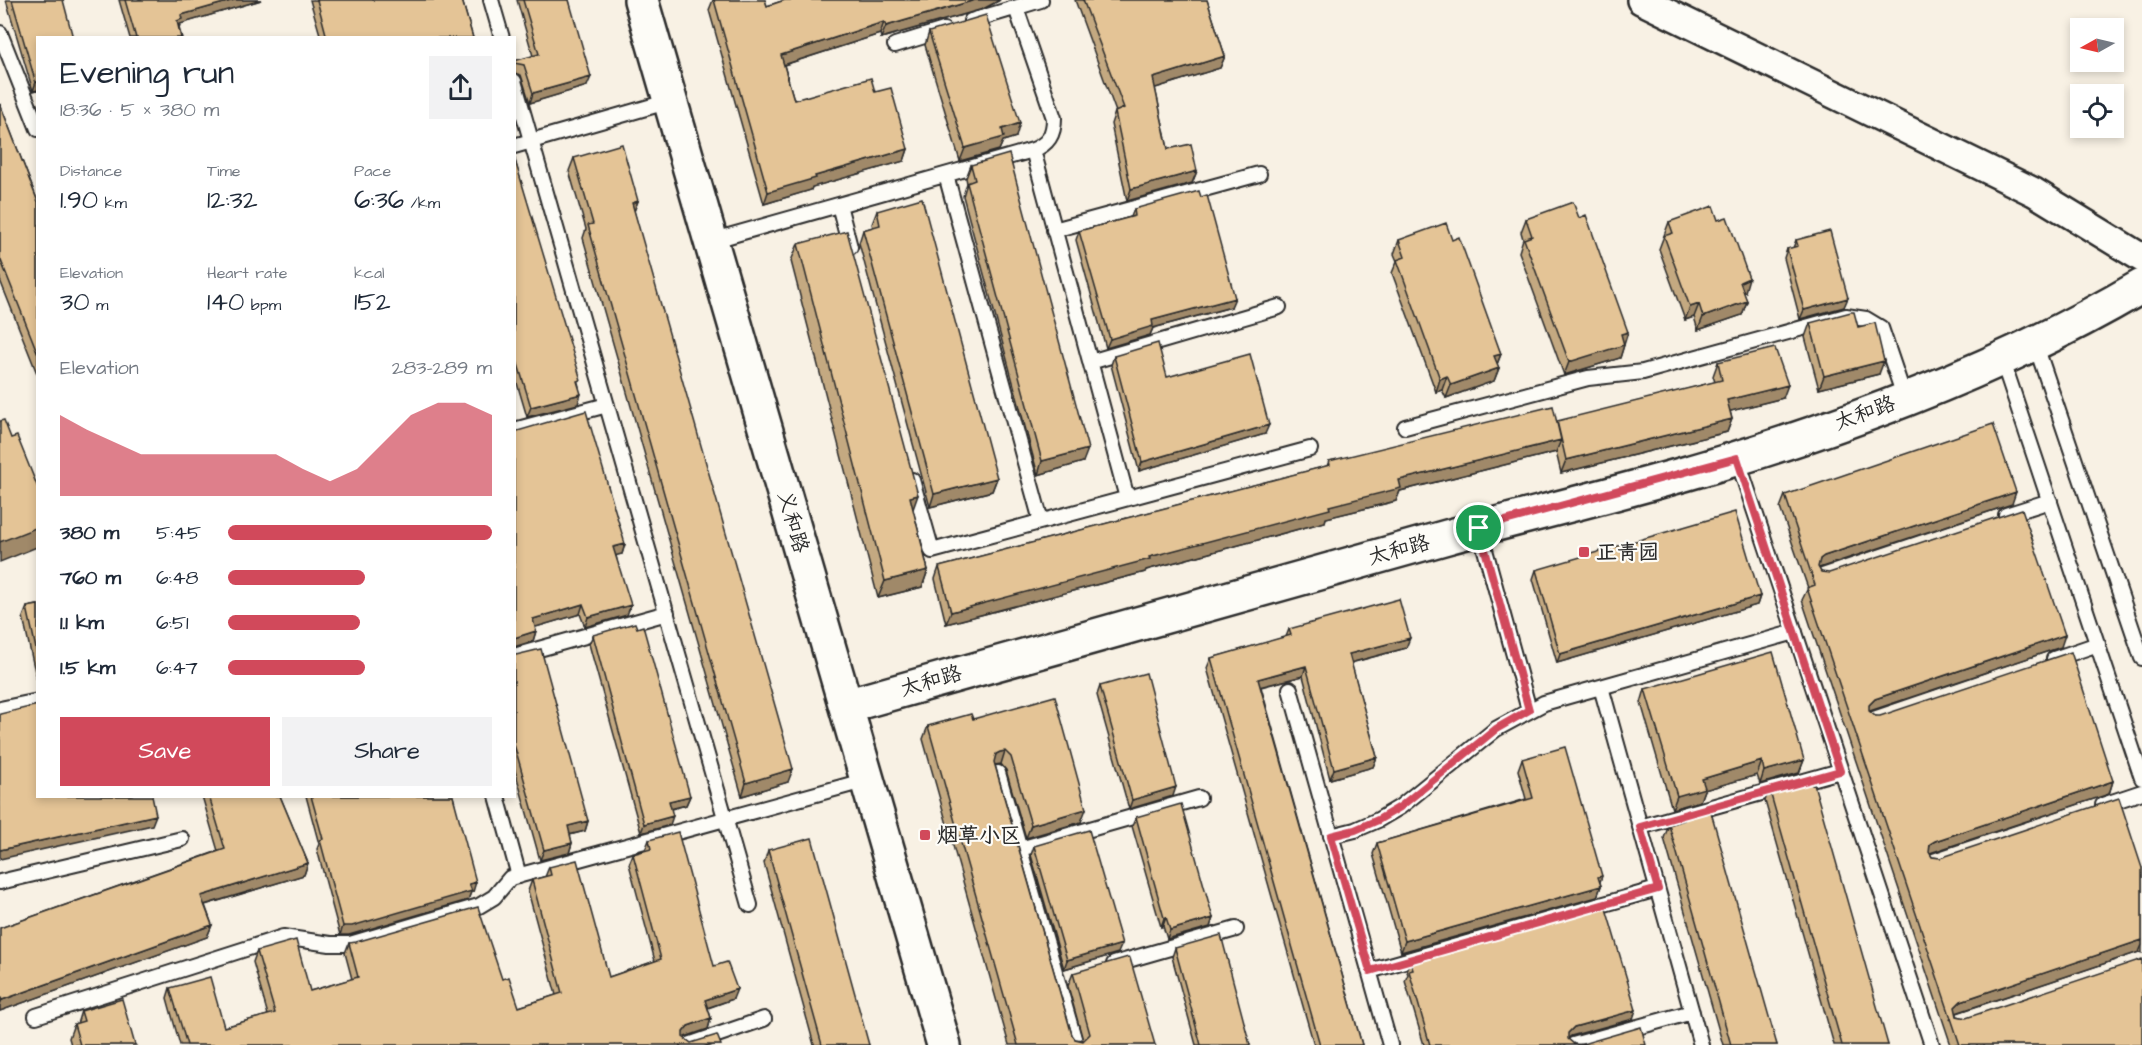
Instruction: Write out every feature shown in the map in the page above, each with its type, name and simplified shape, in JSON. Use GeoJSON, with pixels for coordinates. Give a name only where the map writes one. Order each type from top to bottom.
{"type":"FeatureCollection","features":[{"type":"Feature","properties":{"kind":"street","name":"义和路"},"geometry":{"type":"LineString","coordinates":[[641,0],[944,1045]]}},
{"type":"Feature","properties":{"kind":"street"},"geometry":{"type":"LineString","coordinates":[[1641,0],[2034,192],[2142,258]]}},
{"type":"Feature","properties":{"kind":"street","name":"太和路"},"geometry":{"type":"LineString","coordinates":[[846,706],[1737,458],[1905,399],[2002,358],[2114,303],[2142,286]]}},
{"type":"Feature","properties":{"kind":"lane"},"geometry":{"type":"LineString","coordinates":[[491,0],[501,36]]}},
{"type":"Feature","properties":{"kind":"lane"},"geometry":{"type":"LineString","coordinates":[[894,45],[1041,0]]}},
{"type":"Feature","properties":{"kind":"lane"},"geometry":{"type":"LineString","coordinates":[[711,241],[1046,145],[1052,135],[1054,118],[1016,8]]}},
{"type":"Feature","properties":{"kind":"lane"},"geometry":{"type":"LineString","coordinates":[[0,33],[36,124]]}},
{"type":"Feature","properties":{"kind":"lane"},"geometry":{"type":"LineString","coordinates":[[516,88],[750,905]]}},
{"type":"Feature","properties":{"kind":"lane"},"geometry":{"type":"LineString","coordinates":[[516,145],[670,101]]}},
{"type":"Feature","properties":{"kind":"lane"},"geometry":{"type":"LineString","coordinates":[[1033,150],[1127,498]]}},
{"type":"Feature","properties":{"kind":"lane"},"geometry":{"type":"LineString","coordinates":[[1054,230],[1260,174]]}},
{"type":"Feature","properties":{"kind":"lane"},"geometry":{"type":"LineString","coordinates":[[946,175],[1041,521]]}},
{"type":"Feature","properties":{"kind":"lane"},"geometry":{"type":"LineString","coordinates":[[839,206],[854,263]]}},
{"type":"Feature","properties":{"kind":"lane"},"geometry":{"type":"LineString","coordinates":[[1090,362],[1279,307]]}},
{"type":"Feature","properties":{"kind":"lane"},"geometry":{"type":"LineString","coordinates":[[1405,427],[1588,378],[1643,372],[1845,316],[1866,319],[1881,328],[1905,399]]}},
{"type":"Feature","properties":{"kind":"lane"},"geometry":{"type":"LineString","coordinates":[[2035,343],[2142,658]]}},
{"type":"Feature","properties":{"kind":"lane"},"geometry":{"type":"LineString","coordinates":[[2002,358],[2142,778]]}},
{"type":"Feature","properties":{"kind":"lane"},"geometry":{"type":"LineString","coordinates":[[516,429],[607,405]]}},
{"type":"Feature","properties":{"kind":"lane"},"geometry":{"type":"LineString","coordinates":[[910,470],[932,551],[1310,449]]}},
{"type":"Feature","properties":{"kind":"lane"},"geometry":{"type":"LineString","coordinates":[[1737,458],[1932,1045]]}},
{"type":"Feature","properties":{"kind":"lane"},"geometry":{"type":"LineString","coordinates":[[1995,519],[2050,501]]}},
{"type":"Feature","properties":{"kind":"lane"},"geometry":{"type":"LineString","coordinates":[[1479,528],[1529,710]]}},
{"type":"Feature","properties":{"kind":"lane"},"geometry":{"type":"LineString","coordinates":[[516,655],[667,613]]}},
{"type":"Feature","properties":{"kind":"lane"},"geometry":{"type":"LineString","coordinates":[[1331,836],[1355,830],[1400,807],[1496,729],[1544,703],[1794,632]]}},
{"type":"Feature","properties":{"kind":"lane"},"geometry":{"type":"LineString","coordinates":[[2042,663],[2098,644]]}},
{"type":"Feature","properties":{"kind":"lane"},"geometry":{"type":"LineString","coordinates":[[1601,687],[1701,1045]]}},
{"type":"Feature","properties":{"kind":"lane"},"geometry":{"type":"LineString","coordinates":[[1290,689],[1390,1045]]}},
{"type":"Feature","properties":{"kind":"lane"},"geometry":{"type":"LineString","coordinates":[[0,709],[36,701]]}},
{"type":"Feature","properties":{"kind":"lane"},"geometry":{"type":"LineString","coordinates":[[1640,827],[1840,771]]}},
{"type":"Feature","properties":{"kind":"lane"},"geometry":{"type":"LineString","coordinates":[[998,773],[1020,849],[1063,978],[1076,1045]]}},
{"type":"Feature","properties":{"kind":"lane"},"geometry":{"type":"LineString","coordinates":[[36,1016],[283,937],[330,944],[350,944],[479,906],[494,897],[510,879],[519,876],[867,780]]}},
{"type":"Feature","properties":{"kind":"lane"},"geometry":{"type":"LineString","coordinates":[[2087,810],[2142,792]]}},
{"type":"Feature","properties":{"kind":"lane"},"geometry":{"type":"LineString","coordinates":[[498,798],[519,876]]}},
{"type":"Feature","properties":{"kind":"lane"},"geometry":{"type":"LineString","coordinates":[[1020,849],[1199,798]]}},
{"type":"Feature","properties":{"kind":"lane"},"geometry":{"type":"LineString","coordinates":[[0,882],[182,839]]}},
{"type":"Feature","properties":{"kind":"lane"},"geometry":{"type":"LineString","coordinates":[[1370,971],[1658,889]]}},
{"type":"Feature","properties":{"kind":"lane"},"geometry":{"type":"LineString","coordinates":[[1102,967],[1236,929]]}},
{"type":"Feature","properties":{"kind":"lane"},"geometry":{"type":"LineString","coordinates":[[1573,1045],[1692,1012]]}},
{"type":"Feature","properties":{"kind":"lane"},"geometry":{"type":"LineString","coordinates":[[688,1045],[764,1019]]}},
{"type":"Feature","properties":{"kind":"building"},"geometry":{"type":"Polygon","coordinates":[[[12,0],[63,0],[72,36],[36,36],[36,82],[12,0]]]}},
{"type":"Feature","properties":{"kind":"building"},"geometry":{"type":"Polygon","coordinates":[[[125,0],[234,0],[181,15],[182,19],[177,21],[181,36],[135,36],[125,0]]]}},
{"type":"Feature","properties":{"kind":"building"},"geometry":{"type":"Polygon","coordinates":[[[317,0],[462,0],[472,36],[326,36],[317,0]]]}},
{"type":"Feature","properties":{"kind":"building"},"geometry":{"type":"Polygon","coordinates":[[[523,0],[569,0],[591,77],[533,93],[524,65],[516,63],[516,60],[539,54],[523,0]]]}},
{"type":"Feature","properties":{"kind":"building"},"geometry":{"type":"Polygon","coordinates":[[[714,0],[765,0],[767,6],[785,0],[975,0],[886,26],[884,22],[781,55],[794,100],[871,78],[875,92],[891,88],[908,149],[768,192],[714,0]]]}},
{"type":"Feature","properties":{"kind":"building"},"geometry":{"type":"Polygon","coordinates":[[[1083,0],[1207,0],[1225,56],[1153,78],[1168,149],[1191,144],[1197,171],[1131,189],[1115,112],[1124,108],[1083,0]]]}},
{"type":"Feature","properties":{"kind":"building"},"geometry":{"type":"Polygon","coordinates":[[[986,15],[1020,123],[1002,129],[1004,137],[965,148],[929,32],[986,15]]]}},
{"type":"Feature","properties":{"kind":"building"},"geometry":{"type":"Polygon","coordinates":[[[0,104],[36,197],[36,349],[0,258],[0,104]]]}},
{"type":"Feature","properties":{"kind":"building"},"geometry":{"type":"Polygon","coordinates":[[[622,144],[638,201],[632,203],[793,769],[746,783],[588,225],[593,224],[574,158],[622,144]]]}},
{"type":"Feature","properties":{"kind":"building"},"geometry":{"type":"Polygon","coordinates":[[[1009,154],[1088,449],[1042,461],[967,183],[975,180],[971,165],[1009,154]]]}},
{"type":"Feature","properties":{"kind":"building"},"geometry":{"type":"Polygon","coordinates":[[[516,164],[581,380],[577,381],[581,394],[531,407],[516,358],[516,164]]]}},
{"type":"Feature","properties":{"kind":"building"},"geometry":{"type":"Polygon","coordinates":[[[1199,191],[1201,197],[1207,195],[1235,298],[1152,320],[1153,326],[1110,339],[1079,231],[1135,216],[1134,209],[1199,191]]]}},
{"type":"Feature","properties":{"kind":"building"},"geometry":{"type":"Polygon","coordinates":[[[922,198],[997,478],[934,494],[863,230],[880,225],[877,211],[922,198]]]}},
{"type":"Feature","properties":{"kind":"building"},"geometry":{"type":"Polygon","coordinates":[[[1573,202],[1579,218],[1586,215],[1628,332],[1621,334],[1624,345],[1569,362],[1524,239],[1532,236],[1526,219],[1573,202]]]}},
{"type":"Feature","properties":{"kind":"building"},"geometry":{"type":"Polygon","coordinates":[[[1713,206],[1718,220],[1727,217],[1749,278],[1740,282],[1747,301],[1703,317],[1699,304],[1690,307],[1664,236],[1673,233],[1669,222],[1713,206]]]}},
{"type":"Feature","properties":{"kind":"building"},"geometry":{"type":"Polygon","coordinates":[[[1446,223],[1452,240],[1459,237],[1501,354],[1494,356],[1499,368],[1451,385],[1447,376],[1440,379],[1397,260],[1405,257],[1399,240],[1446,223]]]}},
{"type":"Feature","properties":{"kind":"building"},"geometry":{"type":"Polygon","coordinates":[[[847,231],[918,495],[910,497],[928,570],[885,581],[798,244],[847,231]]]}},
{"type":"Feature","properties":{"kind":"building"},"geometry":{"type":"Polygon","coordinates":[[[1830,231],[1848,298],[1804,310],[1787,249],[1798,246],[1796,240],[1830,231]]]}},
{"type":"Feature","properties":{"kind":"building"},"geometry":{"type":"Polygon","coordinates":[[[1854,312],[1858,327],[1875,323],[1884,361],[1824,376],[1810,323],[1854,312]]]}},
{"type":"Feature","properties":{"kind":"building"},"geometry":{"type":"Polygon","coordinates":[[[1158,343],[1167,377],[1250,354],[1269,425],[1142,462],[1114,356],[1158,343]]]}},
{"type":"Feature","properties":{"kind":"building"},"geometry":{"type":"Polygon","coordinates":[[[1775,348],[1788,385],[1727,400],[1732,419],[1566,460],[1557,421],[1722,380],[1718,362],[1775,348]]]}},
{"type":"Feature","properties":{"kind":"building"},"geometry":{"type":"Polygon","coordinates":[[[1553,406],[1561,440],[1399,480],[1401,488],[1329,506],[1330,509],[951,612],[939,567],[1330,465],[1329,461],[1553,406]]]}},
{"type":"Feature","properties":{"kind":"building"},"geometry":{"type":"Polygon","coordinates":[[[586,411],[625,544],[613,547],[631,605],[588,617],[583,604],[533,619],[536,631],[516,637],[516,431],[586,411]]]}},
{"type":"Feature","properties":{"kind":"building"},"geometry":{"type":"Polygon","coordinates":[[[4,420],[11,438],[17,436],[36,483],[36,528],[0,542],[0,421],[4,420]]]}},
{"type":"Feature","properties":{"kind":"building"},"geometry":{"type":"Polygon","coordinates":[[[1993,424],[2016,492],[1824,556],[1820,559],[1818,567],[1821,572],[1829,573],[2022,509],[2065,635],[1875,699],[1869,705],[1869,711],[1875,716],[1880,716],[2071,652],[2113,781],[1935,841],[1930,844],[1929,852],[1932,857],[1940,858],[2119,798],[2142,868],[2142,940],[1961,1001],[1955,1007],[1957,1016],[1966,1018],[2142,959],[2142,1045],[1960,1045],[1807,588],[1815,585],[1785,495],[1993,424]]]}},
{"type":"Feature","properties":{"kind":"building"},"geometry":{"type":"Polygon","coordinates":[[[1735,512],[1760,596],[1560,654],[1536,570],[1735,512]]]}},
{"type":"Feature","properties":{"kind":"building"},"geometry":{"type":"Polygon","coordinates":[[[1399,599],[1410,638],[1349,654],[1377,757],[1334,769],[1306,666],[1258,679],[1362,1045],[1320,1045],[1211,658],[1291,635],[1289,629],[1399,599]]]}},
{"type":"Feature","properties":{"kind":"building"},"geometry":{"type":"Polygon","coordinates":[[[36,605],[36,649],[27,607],[36,605]]]}},
{"type":"Feature","properties":{"kind":"building"},"geometry":{"type":"Polygon","coordinates":[[[635,623],[637,628],[643,626],[690,796],[669,801],[673,816],[644,824],[593,635],[635,623]]]}},
{"type":"Feature","properties":{"kind":"building"},"geometry":{"type":"Polygon","coordinates":[[[541,649],[588,821],[568,826],[572,843],[544,850],[516,751],[516,655],[541,649]]]}},
{"type":"Feature","properties":{"kind":"building"},"geometry":{"type":"Polygon","coordinates":[[[1773,652],[1804,760],[1764,771],[1762,761],[1702,779],[1705,788],[1677,796],[1645,689],[1773,652]]]}},
{"type":"Feature","properties":{"kind":"building"},"geometry":{"type":"Polygon","coordinates":[[[1146,673],[1176,787],[1132,800],[1100,686],[1146,673]]]}},
{"type":"Feature","properties":{"kind":"building"},"geometry":{"type":"Polygon","coordinates":[[[1055,696],[1086,809],[1031,825],[1011,757],[1005,751],[1000,752],[996,754],[994,762],[1072,1035],[1075,1039],[1083,1041],[1090,1034],[1073,973],[1128,957],[1155,1045],[1018,1045],[928,726],[971,714],[973,719],[1055,696]]]}},
{"type":"Feature","properties":{"kind":"building"},"geometry":{"type":"Polygon","coordinates":[[[36,705],[36,798],[152,798],[156,815],[0,850],[0,714],[36,705]]]}},
{"type":"Feature","properties":{"kind":"building"},"geometry":{"type":"Polygon","coordinates":[[[1565,747],[1602,876],[1598,877],[1601,886],[1405,941],[1377,843],[1533,798],[1522,759],[1565,747]]]}},
{"type":"Feature","properties":{"kind":"building"},"geometry":{"type":"Polygon","coordinates":[[[1809,777],[1812,785],[1814,784],[1888,1045],[1842,1045],[1769,788],[1809,777]]]}},
{"type":"Feature","properties":{"kind":"building"},"geometry":{"type":"Polygon","coordinates":[[[210,798],[281,798],[308,863],[201,896],[212,925],[2,1000],[0,996],[0,928],[225,849],[210,798]]]}},
{"type":"Feature","properties":{"kind":"building"},"geometry":{"type":"Polygon","coordinates":[[[312,798],[454,798],[476,882],[469,884],[472,891],[352,926],[343,926],[320,840],[323,839],[312,798]]]}},
{"type":"Feature","properties":{"kind":"building"},"geometry":{"type":"Polygon","coordinates":[[[1181,804],[1213,918],[1170,930],[1166,917],[1164,918],[1136,817],[1181,804]]]}},
{"type":"Feature","properties":{"kind":"building"},"geometry":{"type":"Polygon","coordinates":[[[1709,805],[1777,1045],[1731,1045],[1669,825],[1684,820],[1682,813],[1709,805]]]}},
{"type":"Feature","properties":{"kind":"building"},"geometry":{"type":"Polygon","coordinates":[[[1089,830],[1122,944],[1067,960],[1034,846],[1089,830]]]}},
{"type":"Feature","properties":{"kind":"building"},"geometry":{"type":"Polygon","coordinates":[[[678,832],[714,966],[727,962],[737,989],[705,1000],[711,1018],[688,1026],[683,1032],[683,1037],[691,1043],[717,1035],[721,1045],[187,1045],[170,988],[210,977],[224,1027],[275,1013],[257,951],[296,940],[310,991],[358,977],[349,943],[478,907],[502,979],[509,977],[519,1007],[562,993],[532,880],[551,875],[549,867],[577,860],[609,977],[661,959],[633,854],[651,849],[649,840],[678,832]]]}},
{"type":"Feature","properties":{"kind":"building"},"geometry":{"type":"Polygon","coordinates":[[[812,838],[869,1045],[822,1045],[768,850],[812,838]]]}},
{"type":"Feature","properties":{"kind":"building"},"geometry":{"type":"Polygon","coordinates":[[[1605,905],[1636,1010],[1574,1027],[1568,1033],[1568,1039],[1579,1045],[1430,1045],[1409,971],[1413,970],[1410,961],[1605,905]]]}},
{"type":"Feature","properties":{"kind":"building"},"geometry":{"type":"Polygon","coordinates":[[[1221,935],[1250,1045],[1201,1045],[1175,948],[1221,935]]]}},
{"type":"Feature","properties":{"kind":"building"},"geometry":{"type":"Polygon","coordinates":[[[122,999],[135,1045],[80,1045],[74,1024],[84,1021],[81,1011],[122,999]]]}},
{"type":"Feature","properties":{"kind":"building"},"geometry":{"type":"Polygon","coordinates":[[[1641,1027],[1646,1045],[1579,1045],[1641,1027]]]}},
{"type":"Feature","properties":{"kind":"place","name":"正青园"},"geometry":{"type":"Point","coordinates":[1584,552]}},
{"type":"Feature","properties":{"kind":"place","name":"烟草小区"},"geometry":{"type":"Point","coordinates":[925,835]}},
{"type":"Feature","properties":{"kind":"route"},"geometry":{"type":"LineString","coordinates":[[1737,458],[1840,771],[1640,827],[1658,889],[1370,971],[1331,836],[1355,830],[1400,807],[1496,729],[1529,710],[1479,528],[1737,458]]}}]}
